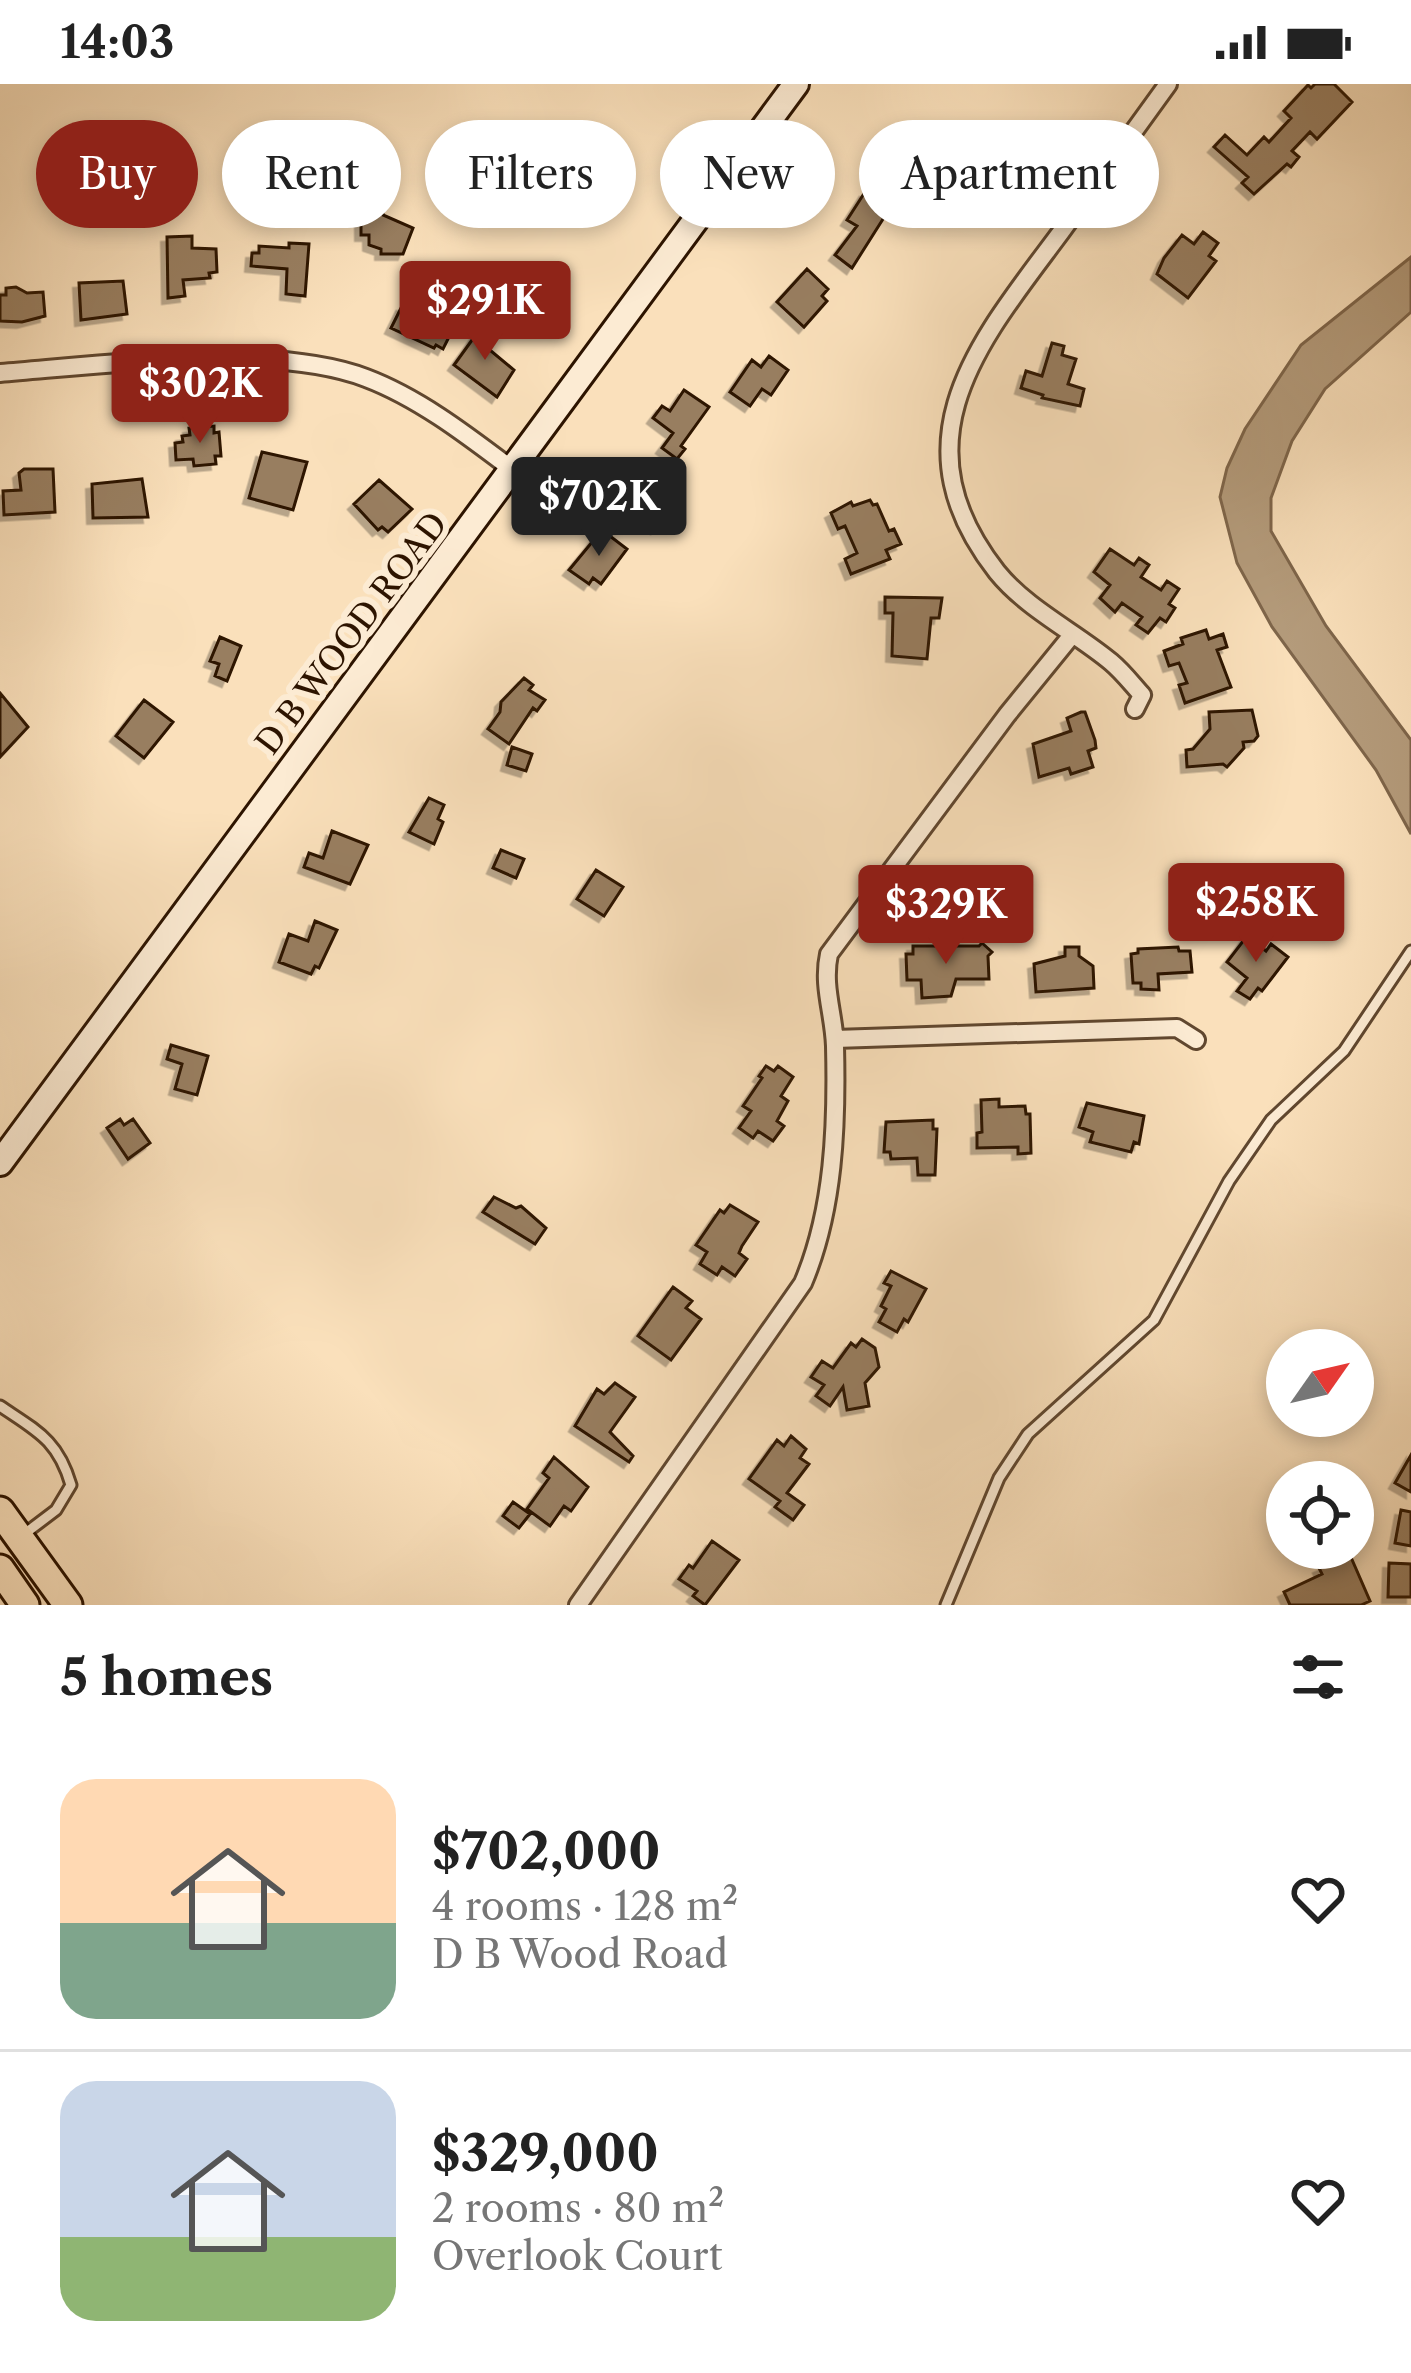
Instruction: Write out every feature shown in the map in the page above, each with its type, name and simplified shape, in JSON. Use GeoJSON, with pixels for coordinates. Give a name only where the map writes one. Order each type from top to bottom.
{"type":"FeatureCollection","features":[{"type":"Feature","properties":{"kind":"main road","name":"D B WOOD ROAD"},"geometry":{"type":"LineString","coordinates":[[0,1163],[796,84]]}},
{"type":"Feature","properties":{"kind":"main road"},"geometry":{"type":"LineString","coordinates":[[0,1511],[68,1605]]}},
{"type":"Feature","properties":{"kind":"main road"},"geometry":{"type":"LineString","coordinates":[[0,1569],[25,1605]]}},
{"type":"Feature","properties":{"kind":"street"},"geometry":{"type":"LineString","coordinates":[[1135,710],[1142,695],[1115,665],[1000,575],[971,533],[951,461],[953,408],[973,355],[995,320],[1168,84]]}},
{"type":"Feature","properties":{"kind":"street"},"geometry":{"type":"LineString","coordinates":[[0,373],[164,362],[303,362],[366,378],[407,398],[513,470]]}},
{"type":"Feature","properties":{"kind":"street"},"geometry":{"type":"LineString","coordinates":[[578,1605],[803,1283],[819,1244],[834,1110],[835,1039],[825,969],[829,954],[1072,635]]}},
{"type":"Feature","properties":{"kind":"street"},"geometry":{"type":"LineString","coordinates":[[835,1039],[1177,1028],[1196,1040]]}},
{"type":"Feature","properties":{"kind":"lane"},"geometry":{"type":"LineString","coordinates":[[946,1605],[998,1478],[1028,1435],[1154,1320],[1250,1150],[1271,1120],[1345,1051],[1411,951]]}},
{"type":"Feature","properties":{"kind":"lane"},"geometry":{"type":"LineString","coordinates":[[0,1406],[51,1441],[64,1459],[71,1485],[56,1510],[19,1538]]}},
{"type":"Feature","properties":{"kind":"shaded area"},"geometry":{"type":"Polygon","coordinates":[[[1411,257],[1411,312],[1325,389],[1292,441],[1271,498],[1271,531],[1326,626],[1411,740],[1411,834],[1376,770],[1272,627],[1237,563],[1220,497],[1245,429],[1301,345],[1411,257]]]}},
{"type":"Feature","properties":{"kind":"building"},"geometry":{"type":"Polygon","coordinates":[[[1334,84],[1352,102],[1317,139],[1310,132],[1292,151],[1299,157],[1291,167],[1287,164],[1254,194],[1242,183],[1248,177],[1214,147],[1225,135],[1247,155],[1264,137],[1269,142],[1291,118],[1284,111],[1308,85],[1334,84]]]}},
{"type":"Feature","properties":{"kind":"building"},"geometry":{"type":"Polygon","coordinates":[[[859,201],[859,228],[877,228],[852,268],[835,255],[857,226],[847,220],[859,201]]]}},
{"type":"Feature","properties":{"kind":"building"},"geometry":{"type":"Polygon","coordinates":[[[401,223],[413,228],[403,254],[381,254],[381,249],[369,245],[369,235],[361,235],[361,228],[401,228],[401,223]]]}},
{"type":"Feature","properties":{"kind":"building"},"geometry":{"type":"Polygon","coordinates":[[[1203,232],[1218,243],[1209,256],[1216,261],[1188,298],[1157,274],[1182,235],[1194,244],[1203,232]]]}},
{"type":"Feature","properties":{"kind":"building"},"geometry":{"type":"Polygon","coordinates":[[[192,236],[192,248],[216,249],[217,272],[209,273],[210,278],[183,280],[185,296],[168,298],[167,237],[192,236]]]}},
{"type":"Feature","properties":{"kind":"building"},"geometry":{"type":"Polygon","coordinates":[[[289,243],[309,244],[305,296],[286,294],[287,269],[251,266],[252,253],[259,253],[259,246],[289,248],[289,243]]]}},
{"type":"Feature","properties":{"kind":"building"},"geometry":{"type":"Polygon","coordinates":[[[807,269],[828,289],[822,296],[827,301],[804,327],[777,302],[807,269]]]}},
{"type":"Feature","properties":{"kind":"building"},"geometry":{"type":"Polygon","coordinates":[[[123,281],[127,314],[81,320],[79,283],[123,281]]]}},
{"type":"Feature","properties":{"kind":"building"},"geometry":{"type":"Polygon","coordinates":[[[16,287],[27,293],[43,292],[45,316],[0,321],[0,295],[16,287]]]}},
{"type":"Feature","properties":{"kind":"building"},"geometry":{"type":"Polygon","coordinates":[[[420,302],[442,315],[439,321],[452,331],[443,349],[391,328],[402,306],[417,309],[420,302]]]}},
{"type":"Feature","properties":{"kind":"building"},"geometry":{"type":"Polygon","coordinates":[[[485,322],[497,332],[485,346],[514,370],[497,397],[454,365],[485,322]]]}},
{"type":"Feature","properties":{"kind":"building"},"geometry":{"type":"Polygon","coordinates":[[[1052,343],[1064,346],[1062,355],[1076,359],[1068,384],[1084,389],[1080,406],[1021,388],[1026,371],[1042,376],[1052,343]]]}},
{"type":"Feature","properties":{"kind":"building"},"geometry":{"type":"Polygon","coordinates":[[[769,356],[788,370],[771,395],[762,389],[750,406],[730,392],[752,360],[761,367],[769,356]]]}},
{"type":"Feature","properties":{"kind":"building"},"geometry":{"type":"Polygon","coordinates":[[[684,390],[709,407],[677,459],[662,448],[673,433],[653,418],[662,406],[670,411],[684,390]]]}},
{"type":"Feature","properties":{"kind":"building"},"geometry":{"type":"Polygon","coordinates":[[[214,426],[221,456],[215,456],[216,464],[194,466],[193,459],[176,460],[175,443],[190,435],[189,428],[214,426]]]}},
{"type":"Feature","properties":{"kind":"building"},"geometry":{"type":"Polygon","coordinates":[[[262,452],[307,462],[293,510],[249,498],[262,452]]]}},
{"type":"Feature","properties":{"kind":"building"},"geometry":{"type":"Polygon","coordinates":[[[53,469],[55,512],[4,515],[3,491],[21,490],[19,473],[53,469]]]}},
{"type":"Feature","properties":{"kind":"building"},"geometry":{"type":"Polygon","coordinates":[[[657,470],[680,489],[674,496],[681,502],[656,528],[629,506],[657,470]]]}},
{"type":"Feature","properties":{"kind":"building"},"geometry":{"type":"Polygon","coordinates":[[[142,479],[148,517],[93,518],[92,484],[142,479]]]}},
{"type":"Feature","properties":{"kind":"building"},"geometry":{"type":"Polygon","coordinates":[[[379,480],[412,509],[388,532],[382,527],[378,530],[354,504],[379,480]]]}},
{"type":"Feature","properties":{"kind":"building"},"geometry":{"type":"Polygon","coordinates":[[[870,500],[901,544],[886,550],[890,559],[851,574],[845,559],[857,553],[845,526],[838,529],[831,513],[851,502],[853,506],[870,500]]]}},
{"type":"Feature","properties":{"kind":"building"},"geometry":{"type":"Polygon","coordinates":[[[602,530],[627,549],[601,584],[593,578],[589,584],[569,570],[602,530]]]}},
{"type":"Feature","properties":{"kind":"building"},"geometry":{"type":"Polygon","coordinates":[[[1110,549],[1134,565],[1139,558],[1149,565],[1141,577],[1161,590],[1167,581],[1179,589],[1169,604],[1175,608],[1166,622],[1160,618],[1148,633],[1136,625],[1142,617],[1122,603],[1115,612],[1100,598],[1110,585],[1094,572],[1110,549]]]}},
{"type":"Feature","properties":{"kind":"building"},"geometry":{"type":"Polygon","coordinates":[[[885,597],[942,598],[939,618],[931,618],[927,659],[892,656],[893,613],[885,613],[885,597]]]}},
{"type":"Feature","properties":{"kind":"building"},"geometry":{"type":"Polygon","coordinates":[[[1206,630],[1209,639],[1223,634],[1227,647],[1217,650],[1231,687],[1185,703],[1179,685],[1187,683],[1179,663],[1169,666],[1164,651],[1183,644],[1181,638],[1206,630]]]}},
{"type":"Feature","properties":{"kind":"building"},"geometry":{"type":"Polygon","coordinates":[[[220,637],[241,646],[227,681],[215,676],[219,664],[210,661],[220,637]]]}},
{"type":"Feature","properties":{"kind":"building"},"geometry":{"type":"Polygon","coordinates":[[[524,678],[533,685],[529,690],[545,700],[537,711],[533,708],[509,744],[488,729],[501,702],[524,678]]]}},
{"type":"Feature","properties":{"kind":"building"},"geometry":{"type":"Polygon","coordinates":[[[0,693],[28,727],[0,757],[0,693]]]}},
{"type":"Feature","properties":{"kind":"building"},"geometry":{"type":"Polygon","coordinates":[[[144,700],[173,722],[144,758],[116,736],[144,700]]]}},
{"type":"Feature","properties":{"kind":"building"},"geometry":{"type":"Polygon","coordinates":[[[1252,710],[1258,736],[1243,742],[1244,748],[1227,767],[1187,767],[1186,750],[1193,749],[1210,729],[1209,712],[1252,710]]]}},
{"type":"Feature","properties":{"kind":"building"},"geometry":{"type":"Polygon","coordinates":[[[1081,712],[1095,740],[1096,748],[1088,751],[1093,767],[1039,777],[1033,744],[1071,731],[1067,718],[1081,712]]]}},
{"type":"Feature","properties":{"kind":"building"},"geometry":{"type":"Polygon","coordinates":[[[512,747],[532,754],[526,771],[507,765],[512,747]]]}},
{"type":"Feature","properties":{"kind":"building"},"geometry":{"type":"Polygon","coordinates":[[[429,798],[444,805],[434,844],[409,832],[429,798]]]}},
{"type":"Feature","properties":{"kind":"building"},"geometry":{"type":"Polygon","coordinates":[[[332,831],[368,845],[350,884],[304,867],[309,853],[323,858],[332,831]]]}},
{"type":"Feature","properties":{"kind":"building"},"geometry":{"type":"Polygon","coordinates":[[[501,850],[524,859],[516,878],[493,868],[501,850]]]}},
{"type":"Feature","properties":{"kind":"building"},"geometry":{"type":"Polygon","coordinates":[[[596,870],[623,887],[604,916],[577,899],[596,870]]]}},
{"type":"Feature","properties":{"kind":"building"},"geometry":{"type":"Polygon","coordinates":[[[315,921],[337,930],[319,968],[315,966],[311,974],[279,962],[289,934],[308,941],[315,921]]]}},
{"type":"Feature","properties":{"kind":"building"},"geometry":{"type":"Polygon","coordinates":[[[1247,936],[1266,951],[1271,944],[1288,957],[1250,999],[1237,991],[1247,978],[1227,962],[1247,936]]]}},
{"type":"Feature","properties":{"kind":"building"},"geometry":{"type":"Polygon","coordinates":[[[982,943],[992,952],[989,979],[956,979],[951,996],[922,998],[921,980],[907,980],[906,954],[913,954],[913,946],[982,943]]]}},
{"type":"Feature","properties":{"kind":"building"},"geometry":{"type":"Polygon","coordinates":[[[1065,947],[1079,947],[1079,956],[1093,966],[1094,988],[1036,992],[1034,964],[1065,956],[1065,947]]]}},
{"type":"Feature","properties":{"kind":"building"},"geometry":{"type":"Polygon","coordinates":[[[1138,949],[1190,951],[1192,972],[1158,974],[1159,990],[1141,989],[1141,983],[1133,983],[1131,954],[1138,949]]]}},
{"type":"Feature","properties":{"kind":"building"},"geometry":{"type":"Polygon","coordinates":[[[171,1045],[208,1056],[197,1095],[175,1089],[182,1064],[167,1059],[171,1045]]]}},
{"type":"Feature","properties":{"kind":"building"},"geometry":{"type":"Polygon","coordinates":[[[766,1066],[774,1071],[778,1066],[793,1077],[781,1096],[788,1101],[777,1121],[784,1126],[773,1141],[758,1131],[753,1138],[739,1128],[751,1111],[743,1106],[766,1066]]]}},
{"type":"Feature","properties":{"kind":"building"},"geometry":{"type":"Polygon","coordinates":[[[999,1099],[999,1107],[1025,1106],[1030,1114],[1031,1153],[1018,1154],[1018,1147],[977,1148],[977,1133],[982,1132],[981,1100],[999,1099]]]}},
{"type":"Feature","properties":{"kind":"building"},"geometry":{"type":"Polygon","coordinates":[[[1087,1103],[1144,1116],[1139,1144],[1134,1142],[1131,1152],[1090,1142],[1093,1132],[1079,1127],[1087,1103]]]}},
{"type":"Feature","properties":{"kind":"building"},"geometry":{"type":"Polygon","coordinates":[[[120,1119],[124,1125],[133,1119],[150,1143],[128,1159],[107,1128],[120,1119]]]}},
{"type":"Feature","properties":{"kind":"building"},"geometry":{"type":"Polygon","coordinates":[[[933,1120],[933,1129],[937,1129],[935,1175],[918,1175],[917,1158],[891,1159],[890,1152],[884,1152],[886,1122],[933,1120]]]}},
{"type":"Feature","properties":{"kind":"building"},"geometry":{"type":"Polygon","coordinates":[[[494,1197],[521,1206],[546,1228],[535,1244],[483,1212],[494,1197]]]}},
{"type":"Feature","properties":{"kind":"building"},"geometry":{"type":"Polygon","coordinates":[[[730,1205],[758,1222],[739,1253],[747,1259],[735,1276],[722,1267],[717,1275],[700,1264],[707,1252],[696,1245],[720,1210],[724,1213],[730,1205]]]}},
{"type":"Feature","properties":{"kind":"building"},"geometry":{"type":"Polygon","coordinates":[[[891,1271],[926,1289],[897,1332],[879,1322],[891,1286],[884,1283],[891,1271]]]}},
{"type":"Feature","properties":{"kind":"building"},"geometry":{"type":"Polygon","coordinates":[[[673,1287],[692,1301],[686,1308],[701,1319],[671,1360],[638,1336],[673,1287]]]}},
{"type":"Feature","properties":{"kind":"building"},"geometry":{"type":"Polygon","coordinates":[[[862,1339],[875,1348],[879,1367],[865,1383],[869,1406],[847,1410],[843,1387],[830,1406],[816,1396],[824,1385],[811,1377],[822,1361],[833,1368],[851,1343],[856,1347],[862,1339]]]}},
{"type":"Feature","properties":{"kind":"building"},"geometry":{"type":"Polygon","coordinates":[[[615,1383],[635,1397],[610,1432],[633,1456],[629,1462],[575,1426],[597,1389],[604,1394],[615,1383]]]}},
{"type":"Feature","properties":{"kind":"building"},"geometry":{"type":"Polygon","coordinates":[[[791,1436],[806,1449],[800,1458],[809,1464],[787,1493],[804,1505],[793,1520],[775,1507],[780,1501],[749,1479],[777,1440],[784,1446],[791,1436]]]}},
{"type":"Feature","properties":{"kind":"building"},"geometry":{"type":"Polygon","coordinates":[[[1411,1455],[1411,1492],[1395,1483],[1411,1455]]]}},
{"type":"Feature","properties":{"kind":"building"},"geometry":{"type":"Polygon","coordinates":[[[554,1457],[588,1487],[571,1511],[564,1506],[550,1526],[527,1509],[549,1478],[543,1473],[554,1457]]]}},
{"type":"Feature","properties":{"kind":"building"},"geometry":{"type":"Polygon","coordinates":[[[513,1502],[530,1514],[519,1528],[503,1516],[513,1502]]]}},
{"type":"Feature","properties":{"kind":"building"},"geometry":{"type":"Polygon","coordinates":[[[1401,1510],[1411,1512],[1411,1546],[1395,1543],[1401,1510]]]}},
{"type":"Feature","properties":{"kind":"building"},"geometry":{"type":"Polygon","coordinates":[[[712,1541],[739,1560],[705,1605],[693,1596],[697,1591],[679,1579],[712,1541]]]}},
{"type":"Feature","properties":{"kind":"building"},"geometry":{"type":"Polygon","coordinates":[[[1389,1563],[1411,1564],[1411,1597],[1388,1597],[1389,1563]]]}},
{"type":"Feature","properties":{"kind":"building"},"geometry":{"type":"Polygon","coordinates":[[[1320,1569],[1356,1569],[1370,1601],[1290,1605],[1284,1592],[1322,1574],[1320,1569]]]}}]}
